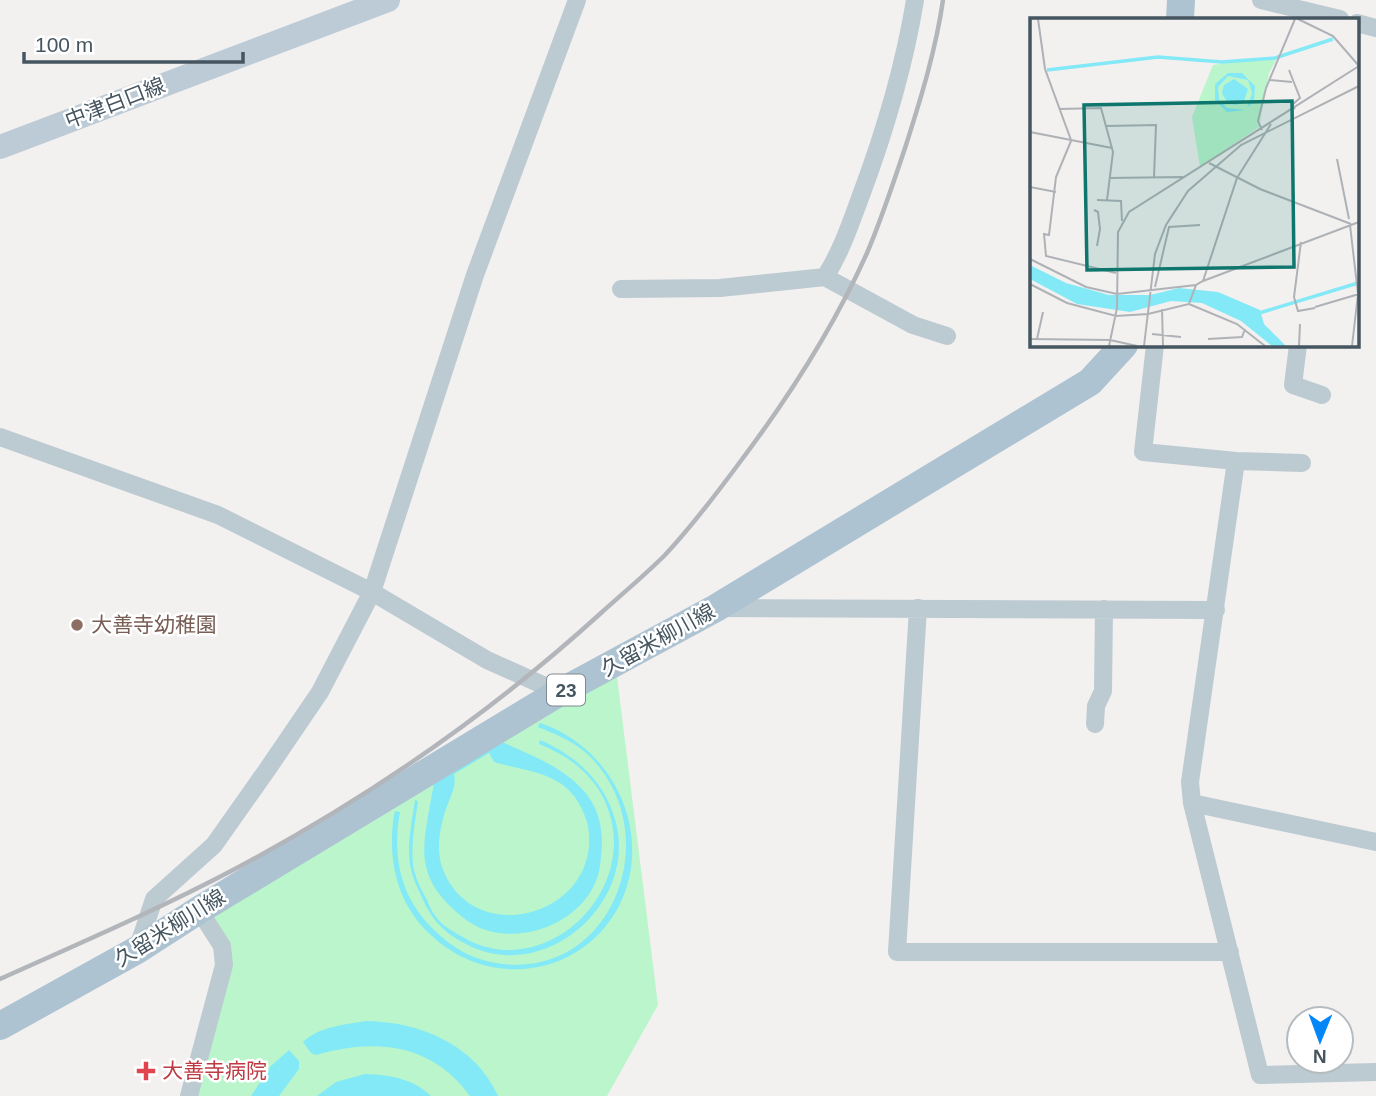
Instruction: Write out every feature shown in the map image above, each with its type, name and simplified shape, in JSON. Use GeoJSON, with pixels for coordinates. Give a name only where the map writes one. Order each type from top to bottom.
{"type":"FeatureCollection","features":[{"type":"Feature","properties":{"kind":"main road","name":"中津白口線"},"geometry":{"type":"LineString","coordinates":[[0,147],[388,0]]}},
{"type":"Feature","properties":{"kind":"main road"},"geometry":{"type":"LineString","coordinates":[[1180,18],[1181,0]]}},
{"type":"Feature","properties":{"kind":"main road","name":"久留米柳川線"},"geometry":{"type":"LineString","coordinates":[[0,1026],[137,950],[555,695],[716,608],[1090,382],[1123,346]]}},
{"type":"Feature","properties":{"kind":"street"},"geometry":{"type":"LineString","coordinates":[[137,950],[154,899],[214,845],[320,692],[372,592],[475,275],[577,0]]}},
{"type":"Feature","properties":{"kind":"street"},"geometry":{"type":"LineString","coordinates":[[825,277],[838,257],[879,146],[908,44],[915,0]]}},
{"type":"Feature","properties":{"kind":"street"},"geometry":{"type":"LineString","coordinates":[[1261,0],[1336,18]]}},
{"type":"Feature","properties":{"kind":"street"},"geometry":{"type":"LineString","coordinates":[[1358,23],[1376,28]]}},
{"type":"Feature","properties":{"kind":"street"},"geometry":{"type":"LineString","coordinates":[[621,289],[720,288],[825,277],[913,325],[947,336]]}},
{"type":"Feature","properties":{"kind":"street"},"geometry":{"type":"LineString","coordinates":[[1154,346],[1143,452],[1236,461],[1302,463]]}},
{"type":"Feature","properties":{"kind":"street"},"geometry":{"type":"LineString","coordinates":[[1298,346],[1293,385],[1322,395]]}},
{"type":"Feature","properties":{"kind":"street"},"geometry":{"type":"LineString","coordinates":[[0,437],[218,515],[372,592],[487,660],[556,691],[555,695]]}},
{"type":"Feature","properties":{"kind":"street"},"geometry":{"type":"LineString","coordinates":[[1236,461],[1190,782],[1192,803],[1260,1075],[1376,1072]]}},
{"type":"Feature","properties":{"kind":"street"},"geometry":{"type":"LineString","coordinates":[[716,608],[1216,610]]}},
{"type":"Feature","properties":{"kind":"street"},"geometry":{"type":"LineString","coordinates":[[918,608],[897,952],[1230,952]]}},
{"type":"Feature","properties":{"kind":"street"},"geometry":{"type":"LineString","coordinates":[[1095,724],[1096,706],[1102,691],[1104,609]]}},
{"type":"Feature","properties":{"kind":"street"},"geometry":{"type":"LineString","coordinates":[[1192,803],[1376,842]]}},
{"type":"Feature","properties":{"kind":"street"},"geometry":{"type":"LineString","coordinates":[[189,1096],[224,965],[222,946],[199,910]]}},
{"type":"Feature","properties":{"kind":"green space"},"geometry":{"type":"Polygon","coordinates":[[[616,669],[658,1005],[607,1096],[191,1096],[226,945],[211,913],[616,669]]]}},
{"type":"Feature","properties":{"kind":"water"},"geometry":{"type":"Polygon","coordinates":[[[540,723],[566,735],[589,752],[607,773],[621,797],[630,824],[632,852],[629,880],[618,908],[601,931],[580,949],[557,962],[532,968],[506,969],[480,964],[455,953],[432,936],[410,910],[397,881],[394,865],[394,815],[395,811],[400,812],[398,860],[406,889],[422,916],[448,942],[474,957],[503,964],[543,962],[576,947],[601,922],[618,891],[626,855],[623,818],[610,783],[585,752],[538,727],[540,723]]]}},
{"type":"Feature","properties":{"kind":"water"},"geometry":{"type":"Polygon","coordinates":[[[540,740],[574,760],[593,778],[608,800],[619,845],[614,875],[601,903],[582,926],[556,944],[527,954],[497,954],[453,937],[437,923],[429,911],[414,880],[410,864],[409,840],[415,800],[418,801],[413,841],[414,870],[431,909],[441,922],[468,940],[498,949],[527,948],[554,938],[578,921],[597,899],[609,872],[614,842],[609,812],[591,779],[573,762],[539,744],[540,740]]]}},
{"type":"Feature","properties":{"kind":"water"},"geometry":{"type":"Polygon","coordinates":[[[502,742],[565,774],[588,796],[600,822],[600,864],[591,891],[566,917],[533,931],[497,933],[480,928],[467,920],[440,895],[426,866],[425,836],[434,782],[502,742]],[[489,753],[454,774],[454,788],[441,830],[440,860],[458,893],[480,909],[505,915],[532,912],[556,900],[576,882],[587,857],[588,826],[578,802],[560,783],[536,772],[494,762],[489,753]]]}},
{"type":"Feature","properties":{"kind":"water"},"geometry":{"type":"Polygon","coordinates":[[[367,1021],[406,1026],[443,1039],[475,1062],[498,1096],[470,1096],[455,1078],[438,1065],[401,1049],[360,1047],[316,1055],[311,1053],[303,1042],[324,1030],[367,1021]]]}},
{"type":"Feature","properties":{"kind":"water"},"geometry":{"type":"Polygon","coordinates":[[[289,1050],[299,1061],[299,1069],[279,1096],[251,1096],[271,1066],[289,1050]]]}},
{"type":"Feature","properties":{"kind":"water"},"geometry":{"type":"Polygon","coordinates":[[[365,1074],[400,1079],[416,1085],[431,1096],[317,1096],[336,1082],[365,1074]]]}},
{"type":"Feature","properties":{"kind":"railway"},"geometry":{"type":"LineString","coordinates":[[0,979],[204,885],[331,814],[425,753],[516,686],[665,555],[711,500],[774,416],[808,363],[854,281],[878,226],[906,145],[932,55],[943,0]]}},
{"type":"Feature","properties":{"kind":"place","name":"大善寺幼稚園"},"geometry":{"type":"Point","coordinates":[77,625]}},
{"type":"Feature","properties":{"kind":"place","name":"大善寺病院"},"geometry":{"type":"Point","coordinates":[146,1071]}}]}
